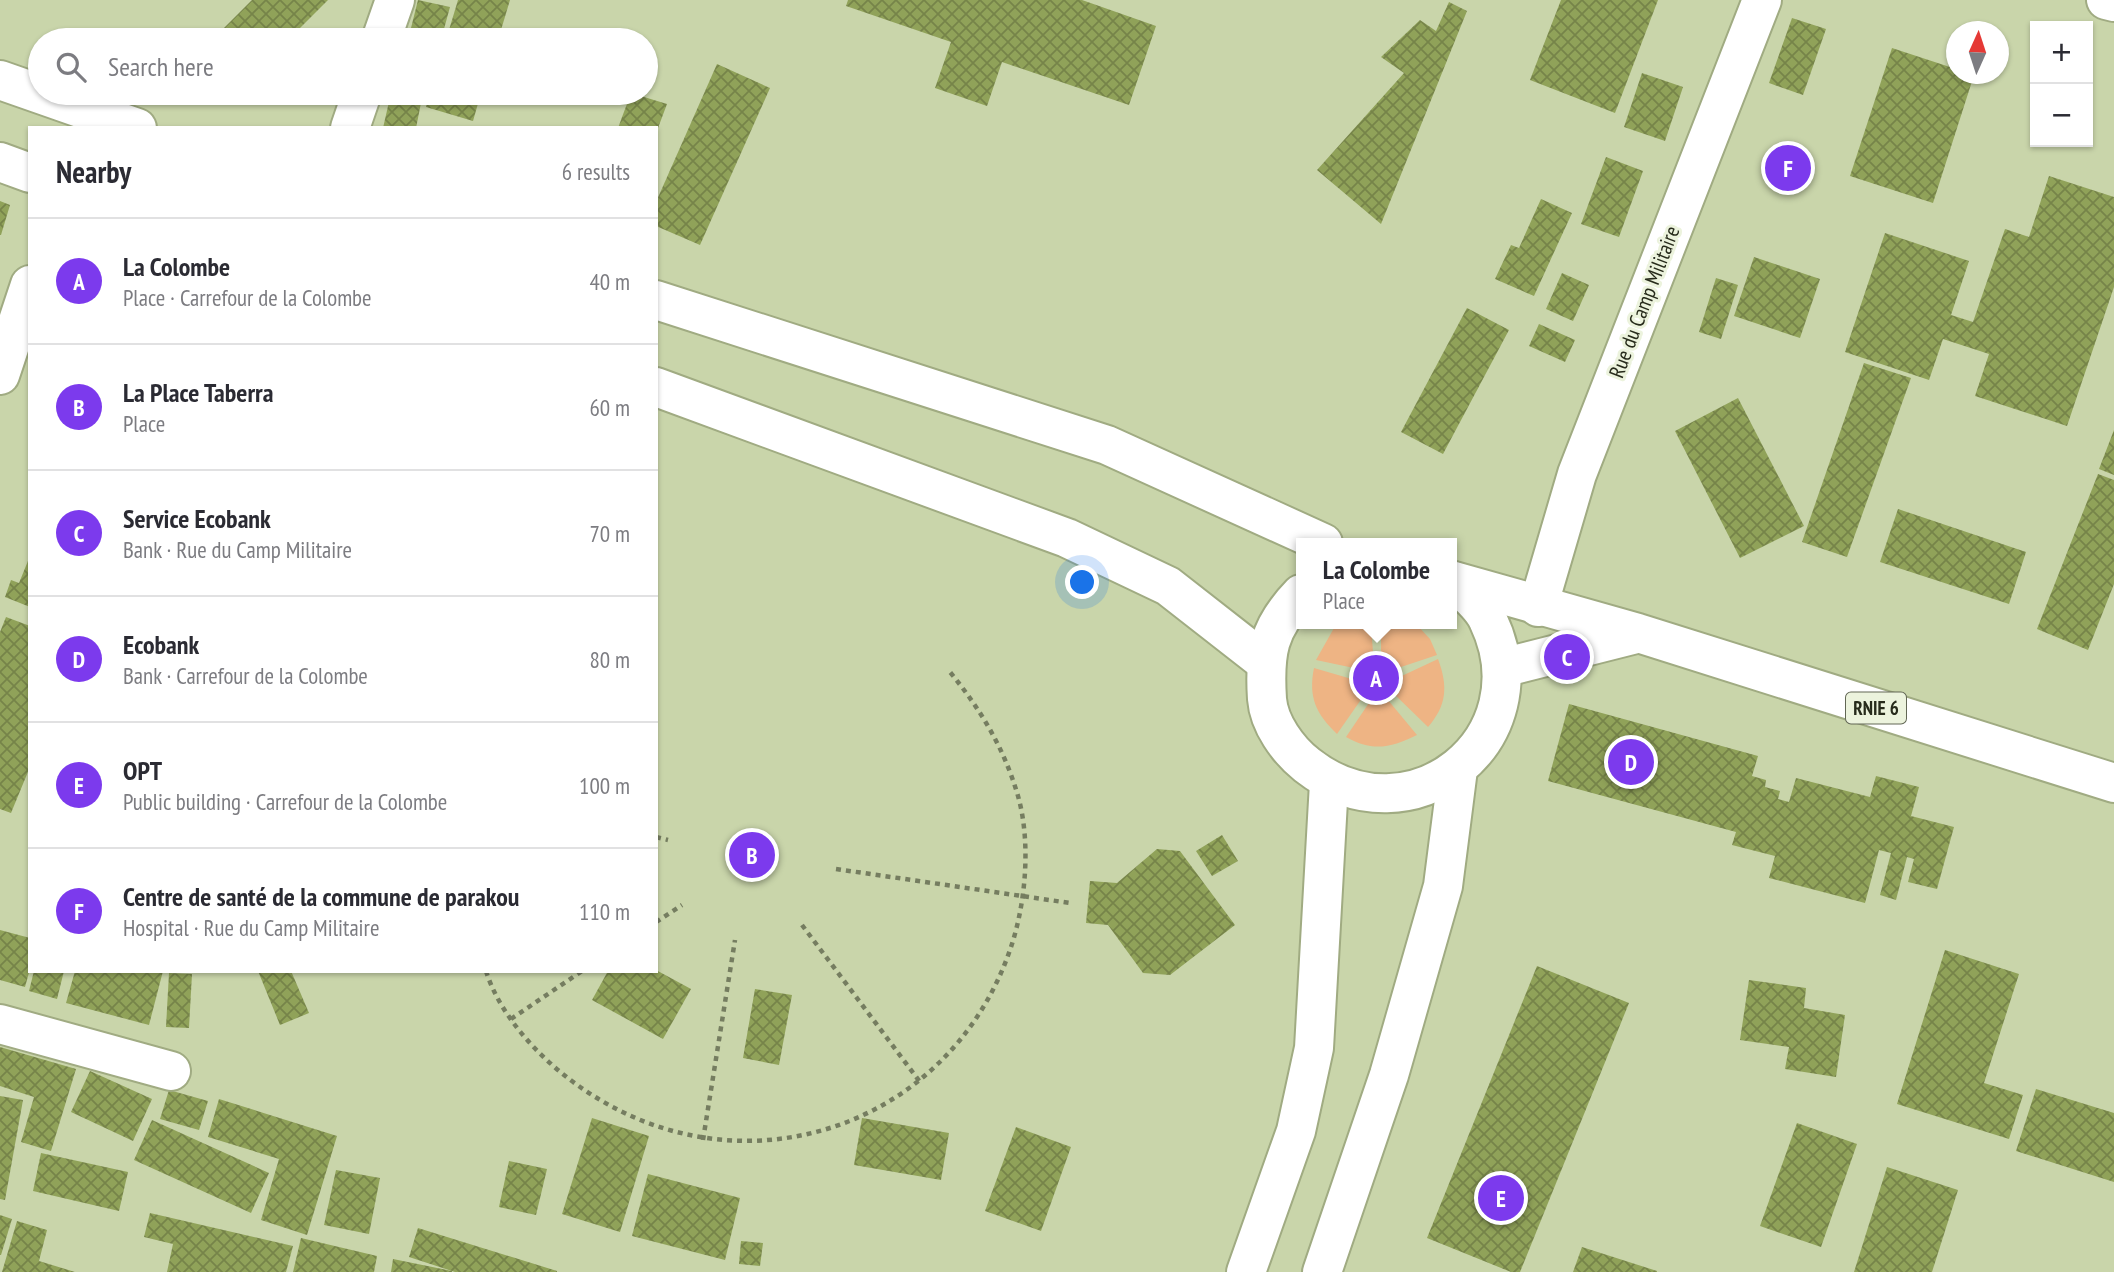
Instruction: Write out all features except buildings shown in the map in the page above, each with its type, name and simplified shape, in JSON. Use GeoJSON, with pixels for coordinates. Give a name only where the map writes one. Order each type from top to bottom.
{"type":"FeatureCollection","features":[{"type":"Feature","properties":{"kind":"main road"},"geometry":{"type":"LineString","coordinates":[[385,28],[395,0]]}},
{"type":"Feature","properties":{"kind":"main road","name":"Rue du Camp Militaire"},"geometry":{"type":"LineString","coordinates":[[1538,607],[1577,474],[1762,0]]}},
{"type":"Feature","properties":{"kind":"main road"},"geometry":{"type":"LineString","coordinates":[[2106,0],[2114,2]]}},
{"type":"Feature","properties":{"kind":"main road"},"geometry":{"type":"LineString","coordinates":[[0,80],[28,90]]}},
{"type":"Feature","properties":{"kind":"main road"},"geometry":{"type":"LineString","coordinates":[[71,105],[131,126]]}},
{"type":"Feature","properties":{"kind":"main road"},"geometry":{"type":"LineString","coordinates":[[351,126],[358,105]]}},
{"type":"Feature","properties":{"kind":"main road"},"geometry":{"type":"LineString","coordinates":[[0,162],[28,172]]}},
{"type":"Feature","properties":{"kind":"main road"},"geometry":{"type":"LineString","coordinates":[[0,375],[28,291]]}},
{"type":"Feature","properties":{"kind":"main road"},"geometry":{"type":"LineString","coordinates":[[658,301],[1107,445],[1312,538]]}},
{"type":"Feature","properties":{"kind":"main road"},"geometry":{"type":"LineString","coordinates":[[658,388],[1068,538],[1168,586],[1264,661]]}},
{"type":"Feature","properties":{"kind":"main road","name":"RNIE 6"},"geometry":{"type":"LineString","coordinates":[[1457,581],[1538,607],[1638,633],[2114,783]]}},
{"type":"Feature","properties":{"kind":"main road","name":"RNIE 6"},"geometry":{"type":"LineString","coordinates":[[1296,599],[1281,614],[1264,661],[1268,710],[1291,753],[1329,783],[1373,795],[1418,790],[1458,769],[1484,741],[1499,705],[1502,668],[1488,619],[1457,584]]}},
{"type":"Feature","properties":{"kind":"main road"},"geometry":{"type":"LineString","coordinates":[[1502,668],[1638,633]]}},
{"type":"Feature","properties":{"kind":"main road"},"geometry":{"type":"LineString","coordinates":[[1322,1272],[1389,1075],[1443,886],[1458,769]]}},
{"type":"Feature","properties":{"kind":"main road"},"geometry":{"type":"LineString","coordinates":[[1246,1272],[1296,1131],[1314,1048],[1329,783]]}},
{"type":"Feature","properties":{"kind":"main road"},"geometry":{"type":"LineString","coordinates":[[0,1024],[171,1071]]}},
{"type":"Feature","properties":{"kind":"path"},"geometry":{"type":"LineString","coordinates":[[487,973],[511,1019],[560,1074],[617,1112],[678,1135],[739,1143],[813,1135],[862,1118],[920,1082],[966,1037],[999,985],[1020,920],[1026,870],[1019,798],[999,742],[977,706],[950,672]]}},
{"type":"Feature","properties":{"kind":"path"},"geometry":{"type":"LineString","coordinates":[[658,838],[668,840]]}},
{"type":"Feature","properties":{"kind":"path"},"geometry":{"type":"LineString","coordinates":[[836,869],[1070,903]]}},
{"type":"Feature","properties":{"kind":"path"},"geometry":{"type":"LineString","coordinates":[[658,921],[682,905]]}},
{"type":"Feature","properties":{"kind":"path"},"geometry":{"type":"LineString","coordinates":[[802,925],[920,1082]]}},
{"type":"Feature","properties":{"kind":"path"},"geometry":{"type":"LineString","coordinates":[[703,1140],[735,940]]}},
{"type":"Feature","properties":{"kind":"path"},"geometry":{"type":"LineString","coordinates":[[511,1019],[579,973]]}},
{"type":"Feature","properties":{"kind":"shaded area"},"geometry":{"type":"Polygon","coordinates":[[[1333,629],[1371,629],[1374,667],[1368,671],[1316,660],[1333,629]]]}},
{"type":"Feature","properties":{"kind":"shaded area"},"geometry":{"type":"Polygon","coordinates":[[[1381,629],[1421,629],[1430,639],[1437,655],[1389,671],[1381,666],[1381,629]]]}},
{"type":"Feature","properties":{"kind":"shaded area"},"geometry":{"type":"Polygon","coordinates":[[[1438,659],[1444,695],[1439,711],[1428,727],[1389,689],[1391,681],[1438,659]]]}},
{"type":"Feature","properties":{"kind":"shaded area"},"geometry":{"type":"Polygon","coordinates":[[[1314,668],[1362,682],[1367,691],[1337,734],[1315,704],[1312,688],[1314,668]]]}},
{"type":"Feature","properties":{"kind":"shaded area"},"geometry":{"type":"Polygon","coordinates":[[[1375,694],[1383,694],[1417,735],[1381,747],[1364,745],[1346,737],[1375,694]]]}},
{"type":"Feature","properties":{"kind":"place","name":"Centre de santé de la commune de parakou"},"geometry":{"type":"Point","coordinates":[1788,168]}},
{"type":"Feature","properties":{"kind":"place","name":"Service Ecobank"},"geometry":{"type":"Point","coordinates":[1567,657]}},
{"type":"Feature","properties":{"kind":"place","name":"La Colombe"},"geometry":{"type":"Point","coordinates":[1376,678]}},
{"type":"Feature","properties":{"kind":"place","name":"Ecobank"},"geometry":{"type":"Point","coordinates":[1631,762]}},
{"type":"Feature","properties":{"kind":"place","name":"La Place Taberra"},"geometry":{"type":"Point","coordinates":[752,855]}},
{"type":"Feature","properties":{"kind":"place","name":"OPT"},"geometry":{"type":"Point","coordinates":[1501,1198]}}]}
